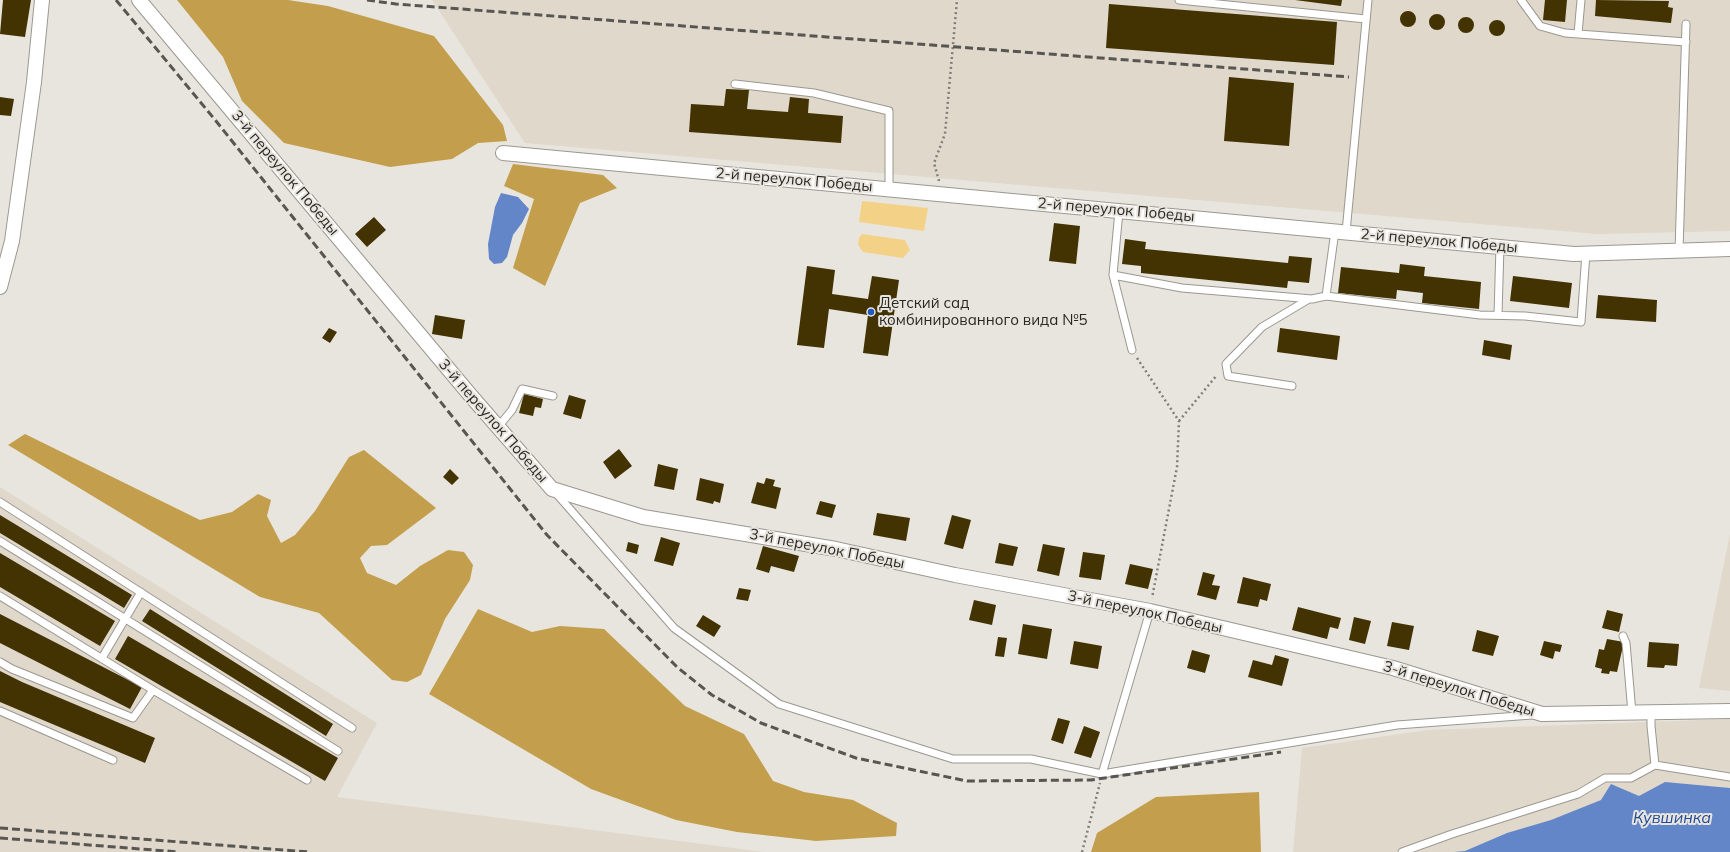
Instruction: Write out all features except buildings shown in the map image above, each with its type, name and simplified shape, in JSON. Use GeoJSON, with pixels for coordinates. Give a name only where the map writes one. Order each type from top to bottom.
{"type":"FeatureCollection","features":[{"type":"Feature","properties":{"kind":"street"},"geometry":{"type":"LineString","coordinates":[[0,287],[12,241],[34,82],[42,0]]}},
{"type":"Feature","properties":{"kind":"street","name":"3-й переулок Победы"},"geometry":{"type":"LineString","coordinates":[[139,0],[498,427],[552,489],[643,517],[836,549],[955,575],[1150,611],[1393,668],[1542,714],[1730,711]]}},
{"type":"Feature","properties":{"kind":"street","name":"2-й переулок Победы"},"geometry":{"type":"LineString","coordinates":[[503,153],[1341,232],[1586,253],[1730,249]]}},
{"type":"Feature","properties":{"kind":"lane"},"geometry":{"type":"LineString","coordinates":[[1179,0],[1366,19]]}},
{"type":"Feature","properties":{"kind":"lane"},"geometry":{"type":"LineString","coordinates":[[1326,296],[1341,232],[1368,0]]}},
{"type":"Feature","properties":{"kind":"lane"},"geometry":{"type":"LineString","coordinates":[[1521,0],[1540,26],[1564,34],[1686,42]]}},
{"type":"Feature","properties":{"kind":"lane"},"geometry":{"type":"LineString","coordinates":[[1578,34],[1580,0]]}},
{"type":"Feature","properties":{"kind":"lane"},"geometry":{"type":"LineString","coordinates":[[1679,251],[1686,24]]}},
{"type":"Feature","properties":{"kind":"lane"},"geometry":{"type":"LineString","coordinates":[[735,84],[814,93],[889,111],[889,189]]}},
{"type":"Feature","properties":{"kind":"lane"},"geometry":{"type":"LineString","coordinates":[[1119,211],[1113,276],[1132,350]]}},
{"type":"Feature","properties":{"kind":"lane"},"geometry":{"type":"LineString","coordinates":[[1498,315],[1500,246]]}},
{"type":"Feature","properties":{"kind":"lane"},"geometry":{"type":"LineString","coordinates":[[1113,276],[1182,288],[1309,299],[1326,296],[1406,307],[1581,322],[1586,253]]}},
{"type":"Feature","properties":{"kind":"lane"},"geometry":{"type":"LineString","coordinates":[[1292,386],[1228,376],[1226,364],[1262,327],[1309,299]]}},
{"type":"Feature","properties":{"kind":"lane"},"geometry":{"type":"LineString","coordinates":[[498,427],[512,410],[522,389],[553,396]]}},
{"type":"Feature","properties":{"kind":"lane"},"geometry":{"type":"LineString","coordinates":[[552,489],[674,628],[779,704],[953,760],[1031,759],[1102,774],[1397,725],[1542,714]]}},
{"type":"Feature","properties":{"kind":"lane"},"geometry":{"type":"LineString","coordinates":[[0,502],[352,728]]}},
{"type":"Feature","properties":{"kind":"lane"},"geometry":{"type":"LineString","coordinates":[[0,541],[338,751]]}},
{"type":"Feature","properties":{"kind":"lane"},"geometry":{"type":"LineString","coordinates":[[102,658],[141,592]]}},
{"type":"Feature","properties":{"kind":"lane"},"geometry":{"type":"LineString","coordinates":[[0,596],[153,690],[307,780]]}},
{"type":"Feature","properties":{"kind":"lane"},"geometry":{"type":"LineString","coordinates":[[1102,774],[1150,611]]}},
{"type":"Feature","properties":{"kind":"lane"},"geometry":{"type":"LineString","coordinates":[[1623,636],[1626,643],[1632,713]]}},
{"type":"Feature","properties":{"kind":"lane"},"geometry":{"type":"LineString","coordinates":[[0,662],[20,672],[133,718],[153,690]]}},
{"type":"Feature","properties":{"kind":"lane"},"geometry":{"type":"LineString","coordinates":[[0,711],[113,760]]}},
{"type":"Feature","properties":{"kind":"lane"},"geometry":{"type":"LineString","coordinates":[[1651,712],[1650,726],[1655,765]]}},
{"type":"Feature","properties":{"kind":"lane"},"geometry":{"type":"LineString","coordinates":[[1402,852],[1452,834],[1578,794],[1605,778],[1631,778],[1655,765],[1730,777]]}},
{"type":"Feature","properties":{"kind":"path"},"geometry":{"type":"LineString","coordinates":[[942,194],[934,163],[945,134],[957,0]]}},
{"type":"Feature","properties":{"kind":"path"},"geometry":{"type":"LineString","coordinates":[[1132,350],[1179,421],[1177,467],[1150,611]]}},
{"type":"Feature","properties":{"kind":"path"},"geometry":{"type":"LineString","coordinates":[[1179,421],[1226,364]]}},
{"type":"Feature","properties":{"kind":"path"},"geometry":{"type":"LineString","coordinates":[[1082,852],[1102,774]]}},
{"type":"Feature","properties":{"kind":"shaded area"},"geometry":{"type":"Polygon","coordinates":[[[177,0],[288,0],[328,6],[434,36],[503,125],[507,141],[478,143],[452,159],[390,167],[284,143],[242,101],[223,57],[177,0]]]}},
{"type":"Feature","properties":{"kind":"shaded area"},"geometry":{"type":"Polygon","coordinates":[[[432,0],[1730,0],[1730,231],[1598,234],[525,143],[432,0]]]}},
{"type":"Feature","properties":{"kind":"shaded area"},"geometry":{"type":"Polygon","coordinates":[[[513,164],[603,175],[617,188],[580,203],[545,286],[513,268],[534,199],[504,186],[513,164]]]}},
{"type":"Feature","properties":{"kind":"shaded area"},"geometry":{"type":"Polygon","coordinates":[[[862,201],[928,208],[924,231],[859,222],[862,201]]]}},
{"type":"Feature","properties":{"kind":"shaded area"},"geometry":{"type":"Polygon","coordinates":[[[862,234],[905,240],[910,250],[903,258],[863,252],[858,245],[859,238],[862,234]]]}},
{"type":"Feature","properties":{"kind":"shaded area"},"geometry":{"type":"Polygon","coordinates":[[[25,434],[200,520],[232,512],[258,494],[271,500],[267,516],[281,543],[295,535],[315,511],[349,457],[364,450],[436,508],[387,545],[371,546],[360,558],[367,573],[396,585],[420,566],[448,550],[464,552],[473,565],[470,580],[445,619],[421,675],[407,682],[392,680],[319,613],[260,597],[8,445],[25,434]]]}},
{"type":"Feature","properties":{"kind":"shaded area"},"geometry":{"type":"Polygon","coordinates":[[[0,487],[377,723],[337,797],[764,852],[0,852],[0,487]]]}},
{"type":"Feature","properties":{"kind":"shaded area"},"geometry":{"type":"Polygon","coordinates":[[[1730,534],[1730,691],[1699,688],[1730,534]]]}},
{"type":"Feature","properties":{"kind":"shaded area"},"geometry":{"type":"Polygon","coordinates":[[[478,609],[532,632],[560,626],[604,629],[685,706],[744,734],[773,781],[804,792],[853,800],[897,823],[896,836],[816,841],[737,832],[676,820],[591,789],[429,694],[478,609]]]}},
{"type":"Feature","properties":{"kind":"shaded area"},"geometry":{"type":"Polygon","coordinates":[[[1730,719],[1730,852],[1293,852],[1302,748],[1428,730],[1730,719]]]}},
{"type":"Feature","properties":{"kind":"shaded area"},"geometry":{"type":"Polygon","coordinates":[[[1259,792],[1261,852],[1091,852],[1097,833],[1156,797],[1259,792]]]}},
{"type":"Feature","properties":{"kind":"water"},"geometry":{"type":"Polygon","coordinates":[[[501,193],[518,197],[529,209],[522,223],[513,235],[507,257],[502,263],[494,264],[489,259],[488,244],[495,207],[501,193]]]}},
{"type":"Feature","properties":{"kind":"water","name":"Кувшинка"},"geometry":{"type":"Polygon","coordinates":[[[1665,782],[1730,788],[1730,852],[1454,852],[1465,851],[1507,833],[1551,820],[1601,800],[1611,784],[1639,796],[1665,782]]]}},
{"type":"Feature","properties":{"kind":"railway"},"geometry":{"type":"LineString","coordinates":[[116,0],[216,121],[547,535],[677,667],[712,695],[761,723],[856,758],[967,781],[1091,780],[1281,752]]}},
{"type":"Feature","properties":{"kind":"railway"},"geometry":{"type":"LineString","coordinates":[[367,0],[396,4],[1349,77]]}},
{"type":"Feature","properties":{"kind":"railway"},"geometry":{"type":"LineString","coordinates":[[0,828],[309,852]]}},
{"type":"Feature","properties":{"kind":"railway"},"geometry":{"type":"LineString","coordinates":[[0,838],[179,852]]}},
{"type":"Feature","properties":{"kind":"place","name":"Детский сад комбинированного вида №5"},"geometry":{"type":"Point","coordinates":[871,312]}}]}
